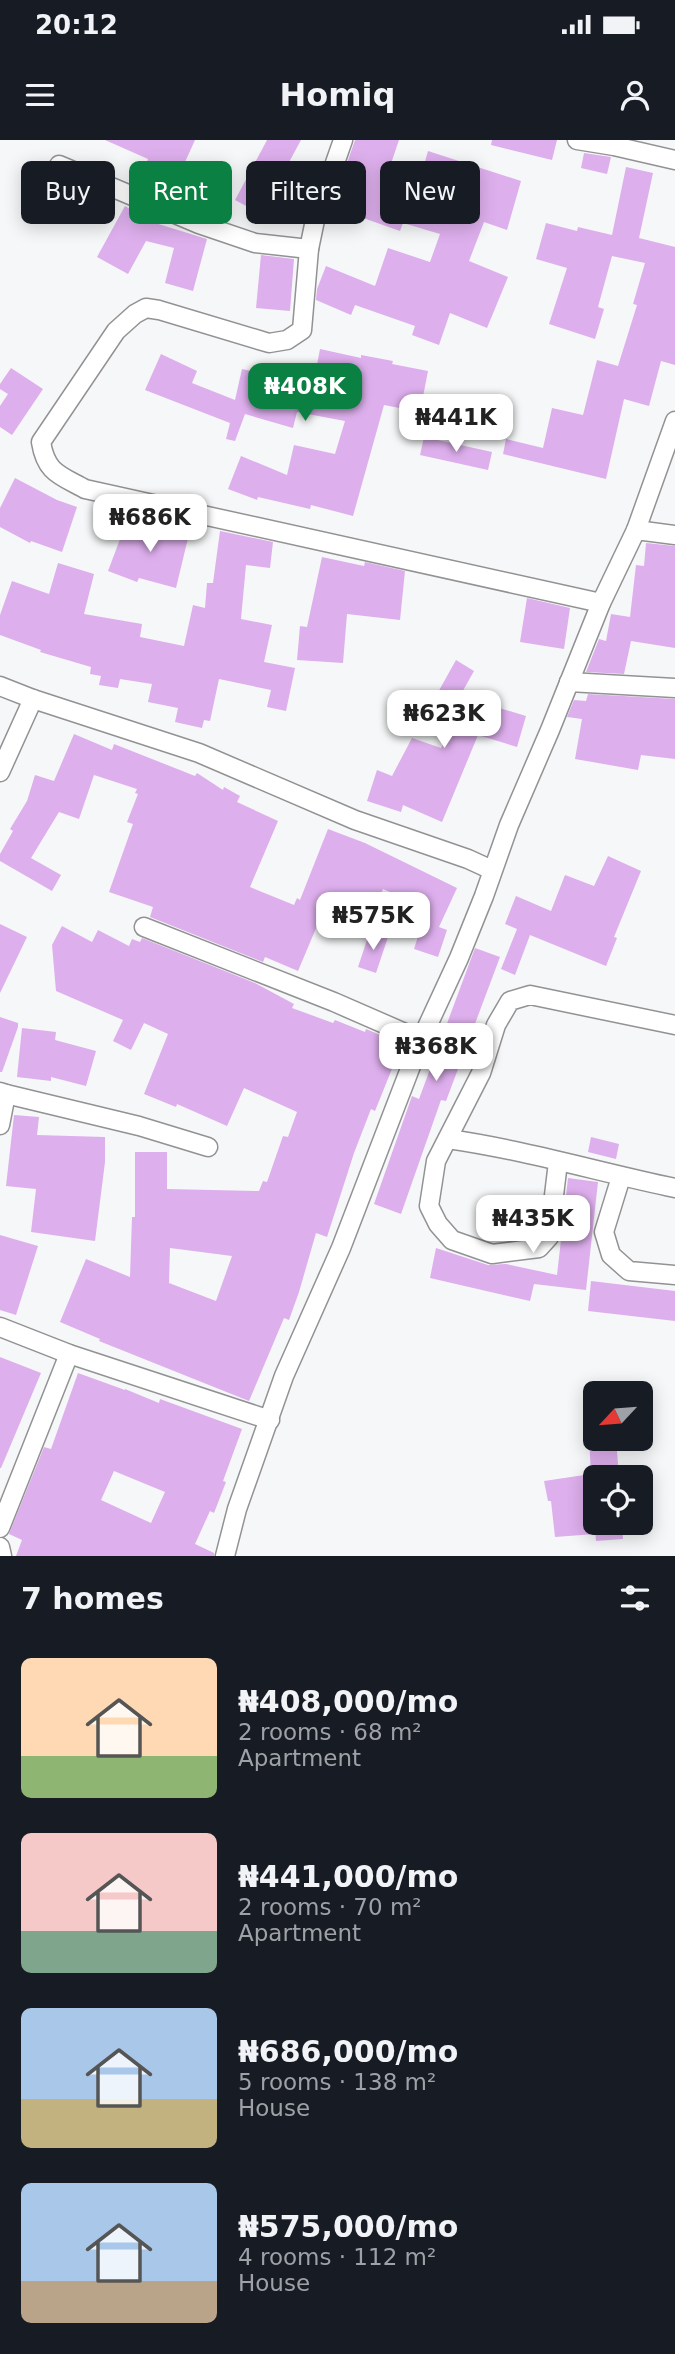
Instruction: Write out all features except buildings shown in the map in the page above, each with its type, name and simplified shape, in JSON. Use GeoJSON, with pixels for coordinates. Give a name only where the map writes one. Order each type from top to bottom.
{"type":"FeatureCollection","features":[{"type":"Feature","properties":{"kind":"street"},"geometry":{"type":"LineString","coordinates":[[343,140],[315,220],[309,249],[302,330],[287,340],[268,343],[159,310],[146,309],[135,314],[116,331],[41,442],[43,457],[51,471],[85,489],[601,603]]}},
{"type":"Feature","properties":{"kind":"street"},"geometry":{"type":"LineString","coordinates":[[577,140],[614,143],[675,160]]}},
{"type":"Feature","properties":{"kind":"street"},"geometry":{"type":"LineString","coordinates":[[115,188],[200,224],[255,243],[309,249]]}},
{"type":"Feature","properties":{"kind":"street"},"geometry":{"type":"LineString","coordinates":[[225,1556],[237,1509],[284,1376],[341,1248],[421,1040],[469,933],[601,603],[636,530],[675,421]]}},
{"type":"Feature","properties":{"kind":"street"},"geometry":{"type":"LineString","coordinates":[[636,530],[675,535]]}},
{"type":"Feature","properties":{"kind":"street"},"geometry":{"type":"LineString","coordinates":[[569,682],[675,688]]}},
{"type":"Feature","properties":{"kind":"street"},"geometry":{"type":"LineString","coordinates":[[0,686],[199,753],[355,820],[468,859],[492,870]]}},
{"type":"Feature","properties":{"kind":"street"},"geometry":{"type":"LineString","coordinates":[[0,772],[33,699]]}},
{"type":"Feature","properties":{"kind":"street"},"geometry":{"type":"LineString","coordinates":[[144,927],[334,1002],[421,1040]]}},
{"type":"Feature","properties":{"kind":"street"},"geometry":{"type":"LineString","coordinates":[[558,1163],[549,1237],[538,1248],[492,1254],[452,1240],[438,1224],[429,1206],[436,1161],[481,1073],[496,1026],[510,1000],[530,995],[675,1024]]}},
{"type":"Feature","properties":{"kind":"street"},"geometry":{"type":"LineString","coordinates":[[0,1125],[3,1093],[139,1126],[208,1147]]}},
{"type":"Feature","properties":{"kind":"street"},"geometry":{"type":"LineString","coordinates":[[448,1139],[502,1147],[558,1163],[675,1188]]}},
{"type":"Feature","properties":{"kind":"street"},"geometry":{"type":"LineString","coordinates":[[621,1177],[604,1232],[611,1255],[629,1271],[675,1275]]}},
{"type":"Feature","properties":{"kind":"street"},"geometry":{"type":"LineString","coordinates":[[0,1327],[69,1354],[270,1420]]}},
{"type":"Feature","properties":{"kind":"street"},"geometry":{"type":"LineString","coordinates":[[0,1528],[69,1354]]}},
{"type":"Feature","properties":{"kind":"street"},"geometry":{"type":"LineString","coordinates":[[0,1548],[2,1556]]}}]}
